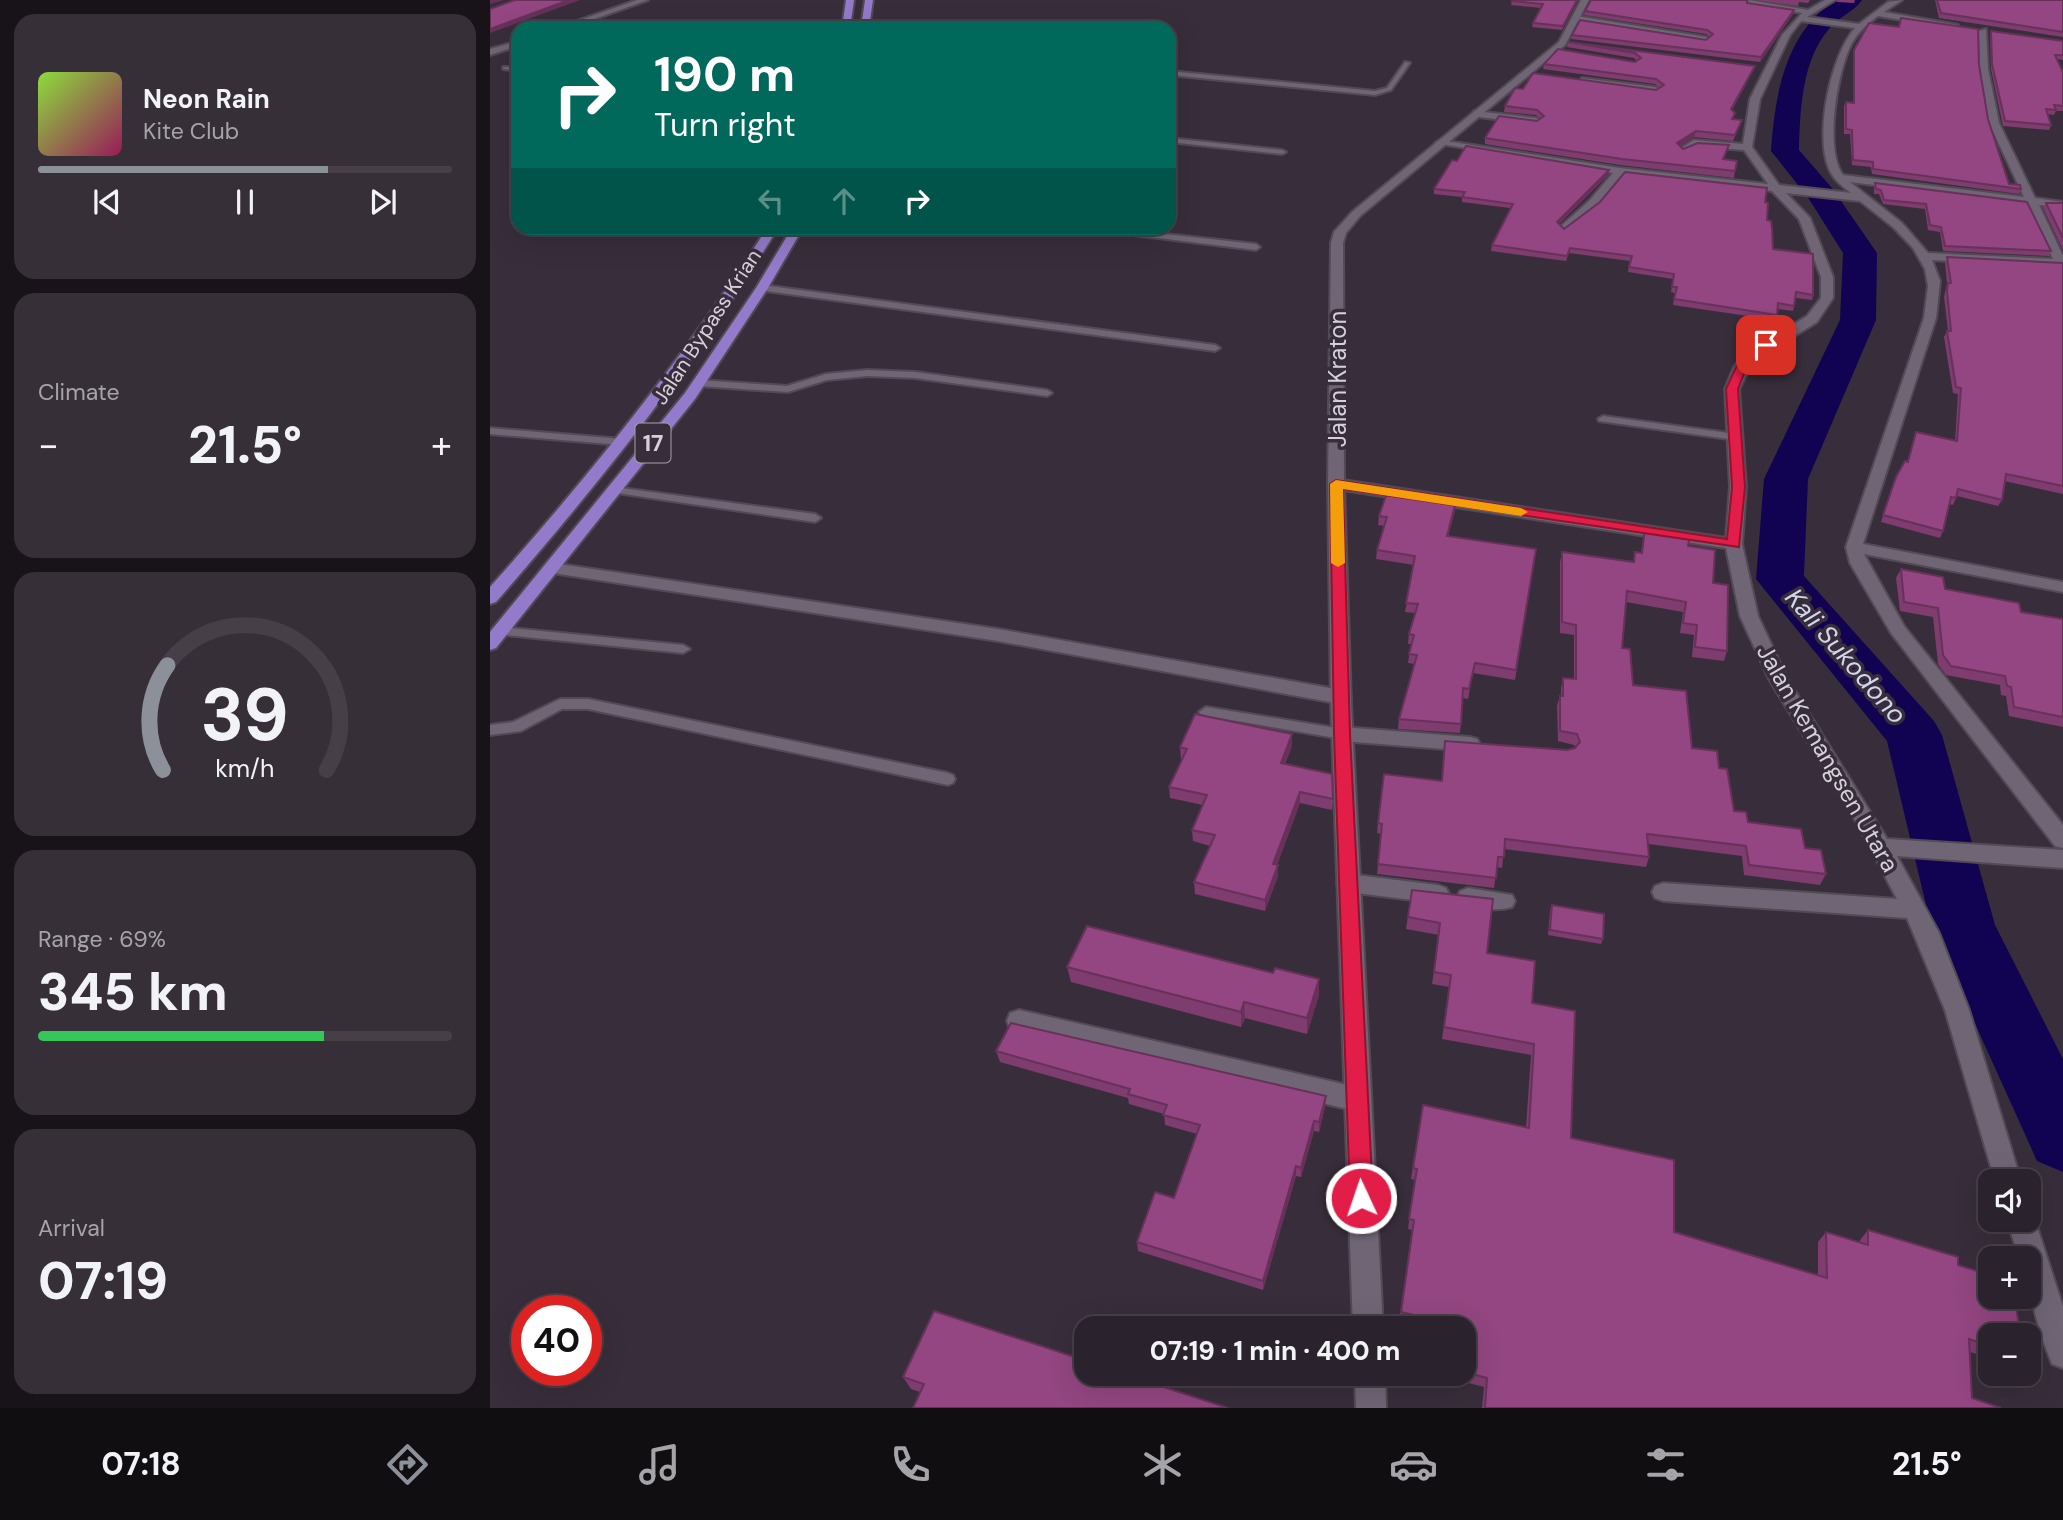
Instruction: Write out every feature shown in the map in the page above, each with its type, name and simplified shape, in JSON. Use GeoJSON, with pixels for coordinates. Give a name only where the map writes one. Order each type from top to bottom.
{"type":"FeatureCollection","features":[{"type":"Feature","properties":{"kind":"highway"},"geometry":{"type":"LineString","coordinates":[[847,21],[850,0]]}},
{"type":"Feature","properties":{"kind":"highway"},"geometry":{"type":"LineString","coordinates":[[866,21],[869,0]]}},
{"type":"Feature","properties":{"kind":"highway","name":"Jalan Bypass Krian"},"geometry":{"type":"LineString","coordinates":[[490,598],[622,442],[727,301],[768,235]]}},
{"type":"Feature","properties":{"kind":"highway","name":"Jalan Bypass Krian"},"geometry":{"type":"LineString","coordinates":[[490,643],[699,383],[762,288],[792,235]]}},
{"type":"Feature","properties":{"kind":"street"},"geometry":{"type":"LineString","coordinates":[[582,21],[644,0]]}},
{"type":"Feature","properties":{"kind":"street","name":"Jalan Kraton"},"geometry":{"type":"LineString","coordinates":[[1367,1316],[1342,734],[1336,484],[1338,237],[1356,214],[1474,114],[1536,74],[1564,47],[1584,0]]}},
{"type":"Feature","properties":{"kind":"street"},"geometry":{"type":"LineString","coordinates":[[1683,150],[1692,143],[1747,148],[1762,67],[1806,17],[1830,0]]}},
{"type":"Feature","properties":{"kind":"street"},"geometry":{"type":"LineString","coordinates":[[1898,0],[1854,26],[1833,96],[1829,134],[1832,163],[1856,197],[1925,256],[1934,289],[1930,318],[1854,547],[1858,563],[1897,629],[2063,840]]}},
{"type":"Feature","properties":{"kind":"street"},"geometry":{"type":"LineString","coordinates":[[1750,2],[1854,26]]}},
{"type":"Feature","properties":{"kind":"street"},"geometry":{"type":"LineString","coordinates":[[1877,13],[1996,33]]}},
{"type":"Feature","properties":{"kind":"street"},"geometry":{"type":"LineString","coordinates":[[1576,18],[1706,39]]}},
{"type":"Feature","properties":{"kind":"street"},"geometry":{"type":"LineString","coordinates":[[1983,31],[1984,69],[1994,123],[2029,201],[2061,262]]}},
{"type":"Feature","properties":{"kind":"street"},"geometry":{"type":"LineString","coordinates":[[490,52],[511,45]]}},
{"type":"Feature","properties":{"kind":"street"},"geometry":{"type":"LineString","coordinates":[[1569,79],[1655,90]]}},
{"type":"Feature","properties":{"kind":"street"},"geometry":{"type":"LineString","coordinates":[[1474,114],[1536,121]]}},
{"type":"Feature","properties":{"kind":"street"},"geometry":{"type":"LineString","coordinates":[[1440,143],[1620,171],[1856,197]]}},
{"type":"Feature","properties":{"kind":"street","name":"Jalan Kemangsen Utara"},"geometry":{"type":"LineString","coordinates":[[1747,148],[1777,190],[1804,218],[1827,277],[1827,298],[1812,319],[1755,353],[1741,367],[1732,389],[1738,487],[1734,544],[1749,616],[1758,641],[1778,679],[1882,847],[1915,909],[1957,1010],[2004,1169]]}},
{"type":"Feature","properties":{"kind":"street"},"geometry":{"type":"LineString","coordinates":[[1564,229],[1620,171]]}},
{"type":"Feature","properties":{"kind":"street"},"geometry":{"type":"LineString","coordinates":[[1841,178],[2063,205]]}},
{"type":"Feature","properties":{"kind":"street"},"geometry":{"type":"LineString","coordinates":[[1925,256],[2061,262]]}},
{"type":"Feature","properties":{"kind":"street"},"geometry":{"type":"LineString","coordinates":[[1336,484],[1734,544]]}},
{"type":"Feature","properties":{"kind":"street"},"geometry":{"type":"LineString","coordinates":[[1854,547],[2063,587]]}},
{"type":"Feature","properties":{"kind":"street"},"geometry":{"type":"LineString","coordinates":[[552,568],[998,635],[1341,697]]}},
{"type":"Feature","properties":{"kind":"street"},"geometry":{"type":"LineString","coordinates":[[1342,734],[1496,746]]}},
{"type":"Feature","properties":{"kind":"street"},"geometry":{"type":"LineString","coordinates":[[1882,847],[2053,858]]}},
{"type":"Feature","properties":{"kind":"street"},"geometry":{"type":"LineString","coordinates":[[1348,883],[1504,901]]}},
{"type":"Feature","properties":{"kind":"street"},"geometry":{"type":"LineString","coordinates":[[1663,892],[1915,909]]}},
{"type":"Feature","properties":{"kind":"street"},"geometry":{"type":"LineString","coordinates":[[1020,1021],[1356,1099]]}},
{"type":"Feature","properties":{"kind":"street"},"geometry":{"type":"LineString","coordinates":[[2025,1232],[2063,1353]]}},
{"type":"Feature","properties":{"kind":"street"},"geometry":{"type":"LineString","coordinates":[[1370,1386],[1371,1408]]}},
{"type":"Feature","properties":{"kind":"lane"},"geometry":{"type":"LineString","coordinates":[[1176,74],[1375,93],[1389,89],[1407,63]]}},
{"type":"Feature","properties":{"kind":"lane"},"geometry":{"type":"LineString","coordinates":[[505,68],[511,68]]}},
{"type":"Feature","properties":{"kind":"lane"},"geometry":{"type":"LineString","coordinates":[[1176,141],[1282,152]]}},
{"type":"Feature","properties":{"kind":"lane"},"geometry":{"type":"LineString","coordinates":[[1153,235],[1256,247]]}},
{"type":"Feature","properties":{"kind":"lane"},"geometry":{"type":"LineString","coordinates":[[762,288],[1215,348]]}},
{"type":"Feature","properties":{"kind":"lane"},"geometry":{"type":"LineString","coordinates":[[699,383],[788,389],[826,377],[867,373],[915,375],[1047,393]]}},
{"type":"Feature","properties":{"kind":"lane"},"geometry":{"type":"LineString","coordinates":[[1603,419],[1736,437]]}},
{"type":"Feature","properties":{"kind":"lane"},"geometry":{"type":"LineString","coordinates":[[490,431],[622,442]]}},
{"type":"Feature","properties":{"kind":"lane"},"geometry":{"type":"LineString","coordinates":[[614,490],[815,518]]}},
{"type":"Feature","properties":{"kind":"lane"},"geometry":{"type":"LineString","coordinates":[[500,631],[683,649]]}},
{"type":"Feature","properties":{"kind":"lane"},"geometry":{"type":"LineString","coordinates":[[490,730],[516,727],[560,704],[579,703],[948,779]]}},
{"type":"Feature","properties":{"kind":"lane"},"geometry":{"type":"LineString","coordinates":[[1206,712],[1342,734]]}},
{"type":"Feature","properties":{"kind":"building"},"geometry":{"type":"Polygon","coordinates":[[[515,0],[569,0],[490,29],[490,9],[515,0]]]}},
{"type":"Feature","properties":{"kind":"building"},"geometry":{"type":"Polygon","coordinates":[[[1513,0],[1577,0],[1563,26],[1533,23],[1543,4],[1513,0]]]}},
{"type":"Feature","properties":{"kind":"building"},"geometry":{"type":"Polygon","coordinates":[[[1591,0],[1747,0],[1747,3],[1794,10],[1761,57],[1572,35],[1580,20],[1706,40],[1713,34],[1707,30],[1585,11],[1591,0]]]}},
{"type":"Feature","properties":{"kind":"building"},"geometry":{"type":"Polygon","coordinates":[[[1937,0],[2063,0],[2063,32],[1941,13],[1937,0]]]}},
{"type":"Feature","properties":{"kind":"building"},"geometry":{"type":"Polygon","coordinates":[[[1901,18],[1978,29],[1979,65],[1988,119],[2009,184],[2020,185],[2021,189],[1873,169],[1873,162],[1853,160],[1852,130],[1846,129],[1846,102],[1854,103],[1854,50],[1869,23],[1899,27],[1901,18]]]}},
{"type":"Feature","properties":{"kind":"building"},"geometry":{"type":"Polygon","coordinates":[[[1991,31],[2063,41],[2063,55],[2055,55],[2063,72],[2063,106],[2054,105],[2056,110],[2046,109],[2051,125],[2005,121],[1992,64],[1991,31]]]}},
{"type":"Feature","properties":{"kind":"building"},"geometry":{"type":"Polygon","coordinates":[[[1568,42],[1755,66],[1731,109],[1735,113],[1732,119],[1742,120],[1735,135],[1696,131],[1677,143],[1683,149],[1698,143],[1729,145],[1723,159],[1737,161],[1735,171],[1622,159],[1485,138],[1499,116],[1537,121],[1544,116],[1537,110],[1505,106],[1515,88],[1523,89],[1533,73],[1656,90],[1664,85],[1656,79],[1544,64],[1558,49],[1635,62],[1641,58],[1635,53],[1568,42]]]}},
{"type":"Feature","properties":{"kind":"building"},"geometry":{"type":"Polygon","coordinates":[[[1466,146],[1609,170],[1557,222],[1564,229],[1600,202],[1625,172],[1767,188],[1765,202],[1768,203],[1767,220],[1771,221],[1773,249],[1813,254],[1813,295],[1796,292],[1794,306],[1778,303],[1777,315],[1674,299],[1677,287],[1672,287],[1674,274],[1629,267],[1632,256],[1570,248],[1567,256],[1492,245],[1513,204],[1462,197],[1465,192],[1434,189],[1452,160],[1457,161],[1466,146]]]}},
{"type":"Feature","properties":{"kind":"building"},"geometry":{"type":"Polygon","coordinates":[[[1875,183],[2027,202],[2051,251],[1945,246],[1941,227],[1930,225],[1926,204],[1884,200],[1875,183]]]}},
{"type":"Feature","properties":{"kind":"building"},"geometry":{"type":"Polygon","coordinates":[[[2046,203],[2063,203],[2063,238],[2046,203]]]}},
{"type":"Feature","properties":{"kind":"building"},"geometry":{"type":"Polygon","coordinates":[[[1947,257],[2063,263],[2063,486],[2006,474],[2002,500],[1958,489],[1956,498],[1951,497],[1943,531],[1883,515],[1896,477],[1905,461],[1908,462],[1916,432],[1957,441],[1961,388],[1956,387],[1947,331],[1951,331],[1947,291],[1948,283],[1951,283],[1947,257]]]}},
{"type":"Feature","properties":{"kind":"building"},"geometry":{"type":"Polygon","coordinates":[[[1388,490],[1456,501],[1447,536],[1536,549],[1516,670],[1475,663],[1469,689],[1463,688],[1461,724],[1399,719],[1417,655],[1409,654],[1414,635],[1409,634],[1418,604],[1406,603],[1415,556],[1377,550],[1387,517],[1379,516],[1388,490]]]}},
{"type":"Feature","properties":{"kind":"building"},"geometry":{"type":"Polygon","coordinates":[[[1645,528],[1690,535],[1688,546],[1715,550],[1713,583],[1728,585],[1727,651],[1695,647],[1697,625],[1683,623],[1686,602],[1627,591],[1622,648],[1630,649],[1633,685],[1686,691],[1692,748],[1717,751],[1719,768],[1727,769],[1734,811],[1746,812],[1748,822],[1801,829],[1805,848],[1821,850],[1826,874],[1749,865],[1746,846],[1647,834],[1649,857],[1505,839],[1504,857],[1498,857],[1496,878],[1378,864],[1382,824],[1378,823],[1384,774],[1442,781],[1445,741],[1567,750],[1575,748],[1580,742],[1577,734],[1560,731],[1563,678],[1576,679],[1576,625],[1562,622],[1562,552],[1634,562],[1635,552],[1642,553],[1645,528]]]}},
{"type":"Feature","properties":{"kind":"building"},"geometry":{"type":"Polygon","coordinates":[[[1901,569],[1943,577],[1945,589],[2019,603],[2021,612],[2063,619],[2063,717],[2014,707],[2011,687],[2007,686],[2005,676],[1951,666],[1943,655],[1938,608],[1904,602],[1901,569]]]}},
{"type":"Feature","properties":{"kind":"building"},"geometry":{"type":"Polygon","coordinates":[[[1195,714],[1292,734],[1281,763],[1332,774],[1333,799],[1300,792],[1273,864],[1278,865],[1265,900],[1194,882],[1215,835],[1192,830],[1207,795],[1169,787],[1187,749],[1180,747],[1195,714]]]}},
{"type":"Feature","properties":{"kind":"building"},"geometry":{"type":"Polygon","coordinates":[[[1412,890],[1493,899],[1487,953],[1535,961],[1532,1003],[1575,1011],[1571,1138],[1674,1160],[1674,1232],[1827,1278],[1826,1232],[1868,1245],[1868,1230],[1958,1257],[1958,1265],[1978,1271],[1978,1309],[2017,1309],[2018,1323],[1978,1323],[1978,1342],[1969,1339],[1972,1398],[2001,1408],[1485,1408],[1487,1378],[1476,1375],[1476,1316],[1414,1316],[1401,1312],[1414,1220],[1409,1219],[1417,1169],[1413,1168],[1423,1105],[1529,1128],[1534,1044],[1444,1027],[1451,975],[1434,972],[1440,923],[1408,917],[1412,890]]]}},
{"type":"Feature","properties":{"kind":"building"},"geometry":{"type":"Polygon","coordinates":[[[1552,905],[1604,914],[1603,939],[1550,930],[1552,905]]]}},
{"type":"Feature","properties":{"kind":"building"},"geometry":{"type":"Polygon","coordinates":[[[1087,926],[1273,973],[1275,968],[1319,979],[1307,1018],[1244,1002],[1241,1012],[1067,967],[1087,926]]]}},
{"type":"Feature","properties":{"kind":"building"},"geometry":{"type":"Polygon","coordinates":[[[1011,1023],[1326,1096],[1319,1122],[1314,1121],[1301,1168],[1296,1166],[1263,1281],[1137,1242],[1155,1192],[1174,1198],[1200,1125],[1163,1115],[1167,1105],[1128,1094],[1130,1089],[996,1051],[1011,1023]]]}},
{"type":"Feature","properties":{"kind":"building"},"geometry":{"type":"Polygon","coordinates":[[[934,1311],[1074,1357],[1074,1386],[1161,1386],[1228,1408],[913,1408],[924,1384],[903,1377],[934,1311]]]}},
{"type":"Feature","properties":{"kind":"waterway","name":"Kali Sukodono"},"geometry":{"type":"LineString","coordinates":[[1851,0],[1832,12],[1806,45],[1798,65],[1788,108],[1785,151],[1821,194],[1860,253],[1858,320],[1786,479],[1780,579],[1914,735],[1963,926],[2063,1136]]}},
{"type":"Feature","properties":{"kind":"slow traffic"},"geometry":{"type":"LineString","coordinates":[[1338,563],[1336,484],[1521,512]]}},
{"type":"Feature","properties":{"kind":"route"},"geometry":{"type":"LineString","coordinates":[[1361,1198],[1342,734],[1336,484],[1734,544],[1738,487],[1732,389],[1741,367],[1766,345]]}}]}
